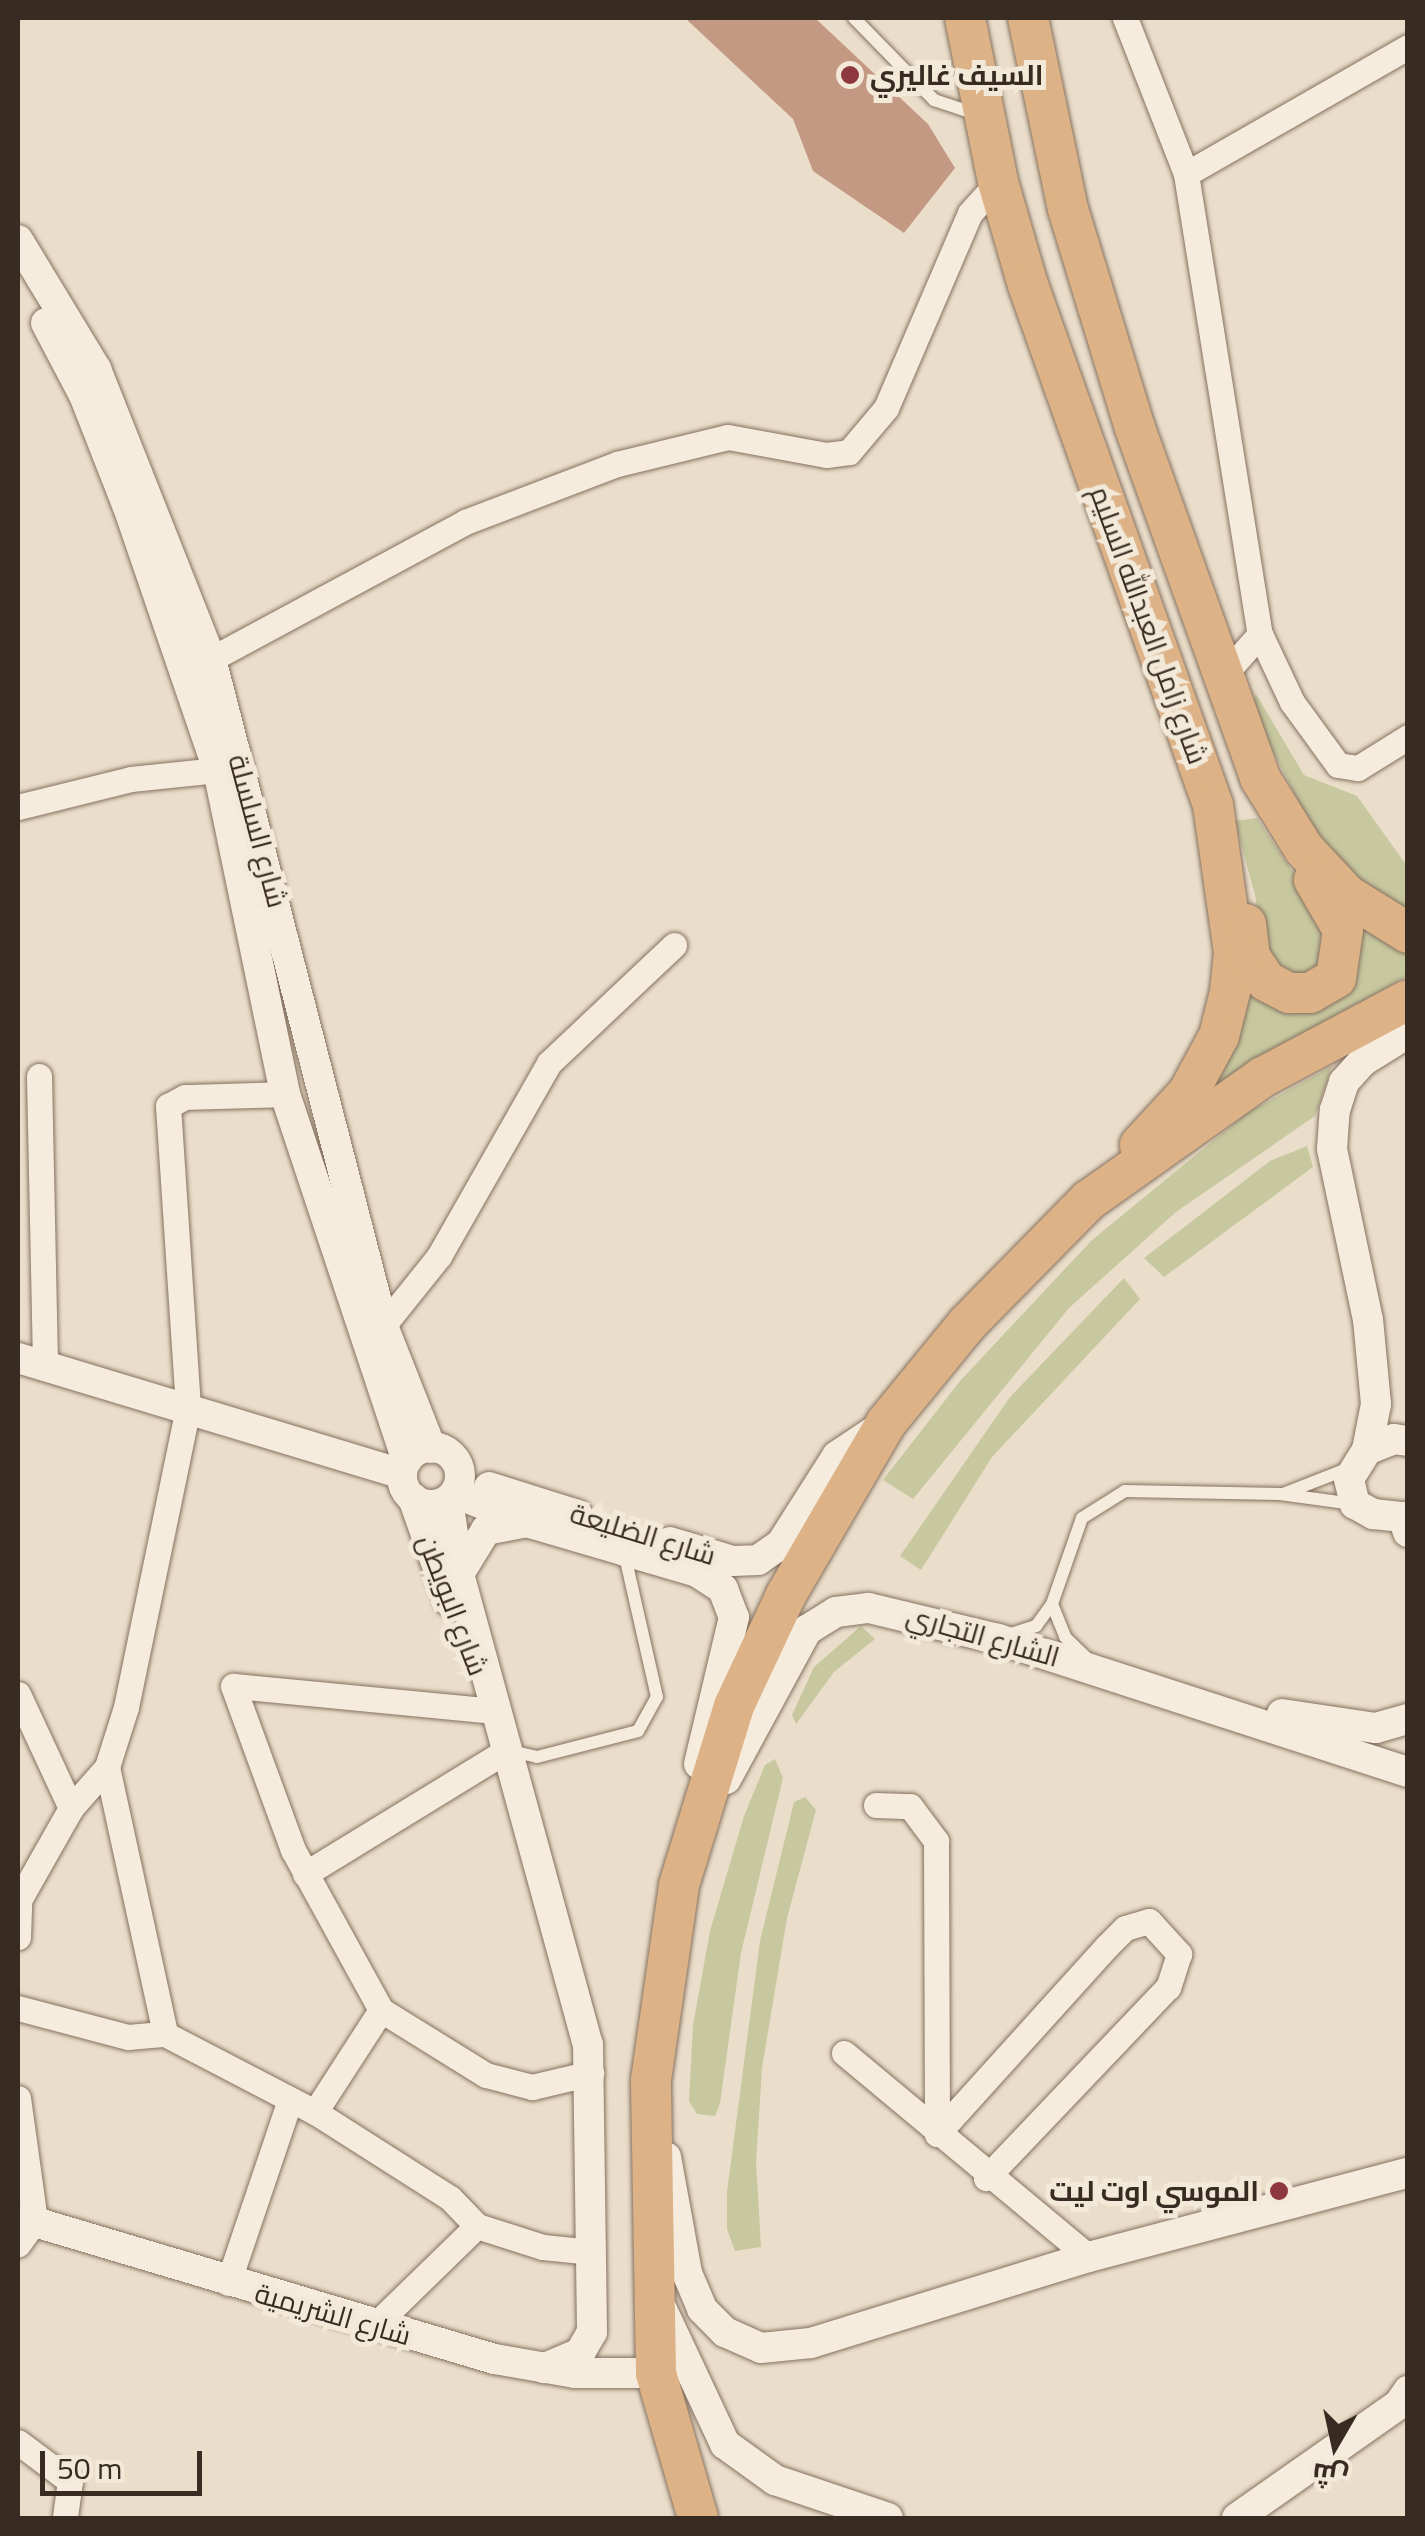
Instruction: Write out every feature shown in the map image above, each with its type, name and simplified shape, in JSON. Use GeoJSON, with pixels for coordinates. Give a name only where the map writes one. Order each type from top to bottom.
{"type":"FeatureCollection","features":[{"type":"Feature","properties":{"kind":"highway","name":"شارع زامل العبدالله السليم"},"geometry":{"type":"LineString","coordinates":[[966,18],[998,182],[1028,285],[1213,805],[1234,952],[1219,1036],[1188,1094],[1089,1200]]}},
{"type":"Feature","properties":{"kind":"highway","name":"شارع زامل العبدالله السليم"},"geometry":{"type":"LineString","coordinates":[[1028,18],[1068,209],[1222,678],[1260,778],[1304,849],[1347,895],[1408,933]]}},
{"type":"Feature","properties":{"kind":"highway"},"geometry":{"type":"LineString","coordinates":[[1213,805],[1240,875],[1250,957],[1266,981],[1289,993],[1310,993],[1336,978],[1343,930],[1280,828],[1260,778]]}},
{"type":"Feature","properties":{"kind":"highway"},"geometry":{"type":"LineString","coordinates":[[698,2518],[656,2373],[652,2080],[679,1885],[734,1706],[786,1595],[886,1423],[966,1324],[1089,1200],[1263,1077],[1408,1000]]}},
{"type":"Feature","properties":{"kind":"street"},"geometry":{"type":"LineString","coordinates":[[1126,18],[1186,174],[1260,634],[1317,744],[1338,765],[1358,768],[1408,737]]}},
{"type":"Feature","properties":{"kind":"street"},"geometry":{"type":"LineString","coordinates":[[1186,174],[1408,47]]}},
{"type":"Feature","properties":{"kind":"street"},"geometry":{"type":"LineString","coordinates":[[211,659],[465,522],[582,476],[702,439],[772,442],[826,455],[849,452],[886,408],[970,213],[998,182]]}},
{"type":"Feature","properties":{"kind":"street","name":"شارع السلسلة"},"geometry":{"type":"LineString","coordinates":[[18,240],[96,369],[211,659],[384,1326],[413,1470]]}},
{"type":"Feature","properties":{"kind":"street","name":"شارع السلسلة"},"geometry":{"type":"LineString","coordinates":[[18,279],[84,396],[218,770],[285,1094],[413,1470]]}},
{"type":"Feature","properties":{"kind":"street"},"geometry":{"type":"LineString","coordinates":[[1222,678],[1260,634]]}},
{"type":"Feature","properties":{"kind":"street"},"geometry":{"type":"LineString","coordinates":[[18,806],[130,780],[218,770]]}},
{"type":"Feature","properties":{"kind":"street"},"geometry":{"type":"LineString","coordinates":[[384,1326],[439,1256],[549,1063],[674,946]]}},
{"type":"Feature","properties":{"kind":"street"},"geometry":{"type":"LineString","coordinates":[[1406,1521],[1374,1514],[1355,1504],[1360,1458],[1376,1404],[1368,1320],[1332,1149],[1335,1110],[1344,1082],[1363,1061],[1408,1034]]}},
{"type":"Feature","properties":{"kind":"street"},"geometry":{"type":"LineString","coordinates":[[39,1076],[31,1362],[413,1470],[452,1456],[459,1574],[591,2073],[592,2332],[580,2353],[544,2368]]}},
{"type":"Feature","properties":{"kind":"street"},"geometry":{"type":"LineString","coordinates":[[18,1937],[19,1900],[71,1808],[107,1767],[126,1707],[188,1407],[168,1106],[185,1097],[285,1094]]}},
{"type":"Feature","properties":{"kind":"street","name":"شارع الضليعة"},"geometry":{"type":"LineString","coordinates":[[454,1490],[733,1561],[758,1560],[781,1544],[837,1456],[886,1423]]}},
{"type":"Feature","properties":{"kind":"street"},"geometry":{"type":"LineString","coordinates":[[1360,1458],[1394,1439],[1408,1441]]}},
{"type":"Feature","properties":{"kind":"street"},"geometry":{"type":"LineString","coordinates":[[413,1470],[430,1505],[454,1490]]}},
{"type":"Feature","properties":{"kind":"street","name":"شارع البويطن"},"geometry":{"type":"LineString","coordinates":[[413,1470],[495,1711]]}},
{"type":"Feature","properties":{"kind":"street"},"geometry":{"type":"LineString","coordinates":[[454,1490],[538,1524],[697,1572],[724,1589],[734,1617],[679,1885]]}},
{"type":"Feature","properties":{"kind":"street"},"geometry":{"type":"LineString","coordinates":[[459,1574],[486,1530],[538,1524]]}},
{"type":"Feature","properties":{"kind":"street","name":"الشارع التجاري"},"geometry":{"type":"LineString","coordinates":[[679,1885],[734,1760],[806,1630],[836,1612],[869,1608],[998,1639],[1205,1702]]}},
{"type":"Feature","properties":{"kind":"street"},"geometry":{"type":"LineString","coordinates":[[495,1711],[233,1686],[305,1874],[381,2010],[486,2075],[532,2087],[591,2073]]}},
{"type":"Feature","properties":{"kind":"street"},"geometry":{"type":"LineString","coordinates":[[18,1694],[71,1808]]}},
{"type":"Feature","properties":{"kind":"street"},"geometry":{"type":"LineString","coordinates":[[1205,1702],[1376,1728],[1408,1719]]}},
{"type":"Feature","properties":{"kind":"street"},"geometry":{"type":"LineString","coordinates":[[1205,1702],[1408,1772]]}},
{"type":"Feature","properties":{"kind":"street"},"geometry":{"type":"LineString","coordinates":[[305,1874],[506,1750]]}},
{"type":"Feature","properties":{"kind":"street"},"geometry":{"type":"LineString","coordinates":[[107,1767],[166,2034]]}},
{"type":"Feature","properties":{"kind":"street"},"geometry":{"type":"LineString","coordinates":[[876,1805],[910,1806],[936,1841],[937,2134]]}},
{"type":"Feature","properties":{"kind":"street"},"geometry":{"type":"LineString","coordinates":[[937,2134],[1106,1946],[1125,1928],[1149,1921],[1179,1954],[1168,1987],[986,2178]]}},
{"type":"Feature","properties":{"kind":"street"},"geometry":{"type":"LineString","coordinates":[[18,2008],[128,2038],[166,2034],[315,2112],[450,2198],[477,2226],[543,2247],[592,2252]]}},
{"type":"Feature","properties":{"kind":"street"},"geometry":{"type":"LineString","coordinates":[[315,2112],[381,2010]]}},
{"type":"Feature","properties":{"kind":"street"},"geometry":{"type":"LineString","coordinates":[[844,2052],[986,2178],[1089,2258]]}},
{"type":"Feature","properties":{"kind":"street"},"geometry":{"type":"LineString","coordinates":[[652,2080],[688,2274],[702,2310],[725,2332],[760,2348],[811,2343],[1089,2258],[1408,2174]]}},
{"type":"Feature","properties":{"kind":"street"},"geometry":{"type":"LineString","coordinates":[[18,2098],[23,2227]]}},
{"type":"Feature","properties":{"kind":"street"},"geometry":{"type":"LineString","coordinates":[[228,2284],[290,2100]]}},
{"type":"Feature","properties":{"kind":"street"},"geometry":{"type":"LineString","coordinates":[[1377,2181],[1408,2163]]}},
{"type":"Feature","properties":{"kind":"street"},"geometry":{"type":"LineString","coordinates":[[373,2327],[477,2226]]}},
{"type":"Feature","properties":{"kind":"street","name":"شارع الشريمية"},"geometry":{"type":"LineString","coordinates":[[23,2227],[373,2327],[544,2368],[656,2373]]}},
{"type":"Feature","properties":{"kind":"street"},"geometry":{"type":"LineString","coordinates":[[654,2291],[702,2406],[725,2444],[775,2480],[888,2518]]}},
{"type":"Feature","properties":{"kind":"street"},"geometry":{"type":"LineString","coordinates":[[1236,2518],[1399,2404],[1408,2391]]}},
{"type":"Feature","properties":{"kind":"street"},"geometry":{"type":"LineString","coordinates":[[18,2442],[70,2481],[66,2518]]}},
{"type":"Feature","properties":{"kind":"lane"},"geometry":{"type":"LineString","coordinates":[[854,18],[934,100],[985,116]]}},
{"type":"Feature","properties":{"kind":"lane"},"geometry":{"type":"LineString","coordinates":[[1280,1494],[1360,1458]]}},
{"type":"Feature","properties":{"kind":"lane"},"geometry":{"type":"LineString","coordinates":[[998,1639],[1036,1626],[1052,1604],[1082,1518],[1125,1491],[1280,1494],[1355,1504]]}},
{"type":"Feature","properties":{"kind":"lane"},"geometry":{"type":"LineString","coordinates":[[506,1750],[537,1758],[638,1731],[657,1696],[626,1561],[565,1540],[538,1524]]}},
{"type":"Feature","properties":{"kind":"lane"},"geometry":{"type":"LineString","coordinates":[[1052,1604],[1064,1637],[1100,1670]]}},
{"type":"Feature","properties":{"kind":"green space"},"geometry":{"type":"Polygon","coordinates":[[[1256,694],[1304,775],[1357,796],[1407,866],[1407,915],[1383,903],[1337,860],[1306,817],[1250,705],[1256,694]]]}},
{"type":"Feature","properties":{"kind":"green space"},"geometry":{"type":"Polygon","coordinates":[[[1257,818],[1331,929],[1317,971],[1291,980],[1259,941],[1256,899],[1235,821],[1257,818]]]}},
{"type":"Feature","properties":{"kind":"green space"},"geometry":{"type":"Polygon","coordinates":[[[1347,914],[1407,946],[1407,976],[1205,1093],[1248,974],[1315,1008],[1347,914]]]}},
{"type":"Feature","properties":{"kind":"green space"},"geometry":{"type":"Polygon","coordinates":[[[1332,1066],[1315,1116],[1176,1212],[1069,1308],[913,1499],[883,1480],[960,1381],[1092,1240],[1247,1113],[1332,1066]]]}},
{"type":"Feature","properties":{"kind":"green space"},"geometry":{"type":"Polygon","coordinates":[[[1307,1146],[1313,1167],[1164,1277],[1144,1258],[1270,1161],[1307,1146]]]}},
{"type":"Feature","properties":{"kind":"green space"},"geometry":{"type":"Polygon","coordinates":[[[1124,1278],[1140,1299],[992,1457],[921,1570],[900,1556],[1010,1397],[1124,1278]]]}},
{"type":"Feature","properties":{"kind":"green space"},"geometry":{"type":"Polygon","coordinates":[[[861,1626],[875,1639],[834,1672],[796,1724],[792,1715],[814,1667],[861,1626]]]}},
{"type":"Feature","properties":{"kind":"green space"},"geometry":{"type":"Polygon","coordinates":[[[775,1759],[783,1778],[741,1953],[720,2103],[715,2116],[697,2114],[689,2101],[693,2025],[710,1931],[744,1816],[765,1765],[775,1759]]]}},
{"type":"Feature","properties":{"kind":"green space"},"geometry":{"type":"Polygon","coordinates":[[[805,1797],[816,1810],[787,1918],[762,2068],[756,2162],[761,2247],[735,2251],[727,2229],[727,2192],[760,1941],[794,1802],[805,1797]]]}},
{"type":"Feature","properties":{"kind":"building"},"geometry":{"type":"Polygon","coordinates":[[[685,18],[815,18],[928,124],[955,168],[904,233],[813,171],[793,119],[685,18]]]}},
{"type":"Feature","properties":{"kind":"place","name":"السيف غاليري"},"geometry":{"type":"Point","coordinates":[850,75]}},
{"type":"Feature","properties":{"kind":"place","name":"الموسي اوت ليت"},"geometry":{"type":"Point","coordinates":[1279,2191]}}]}
